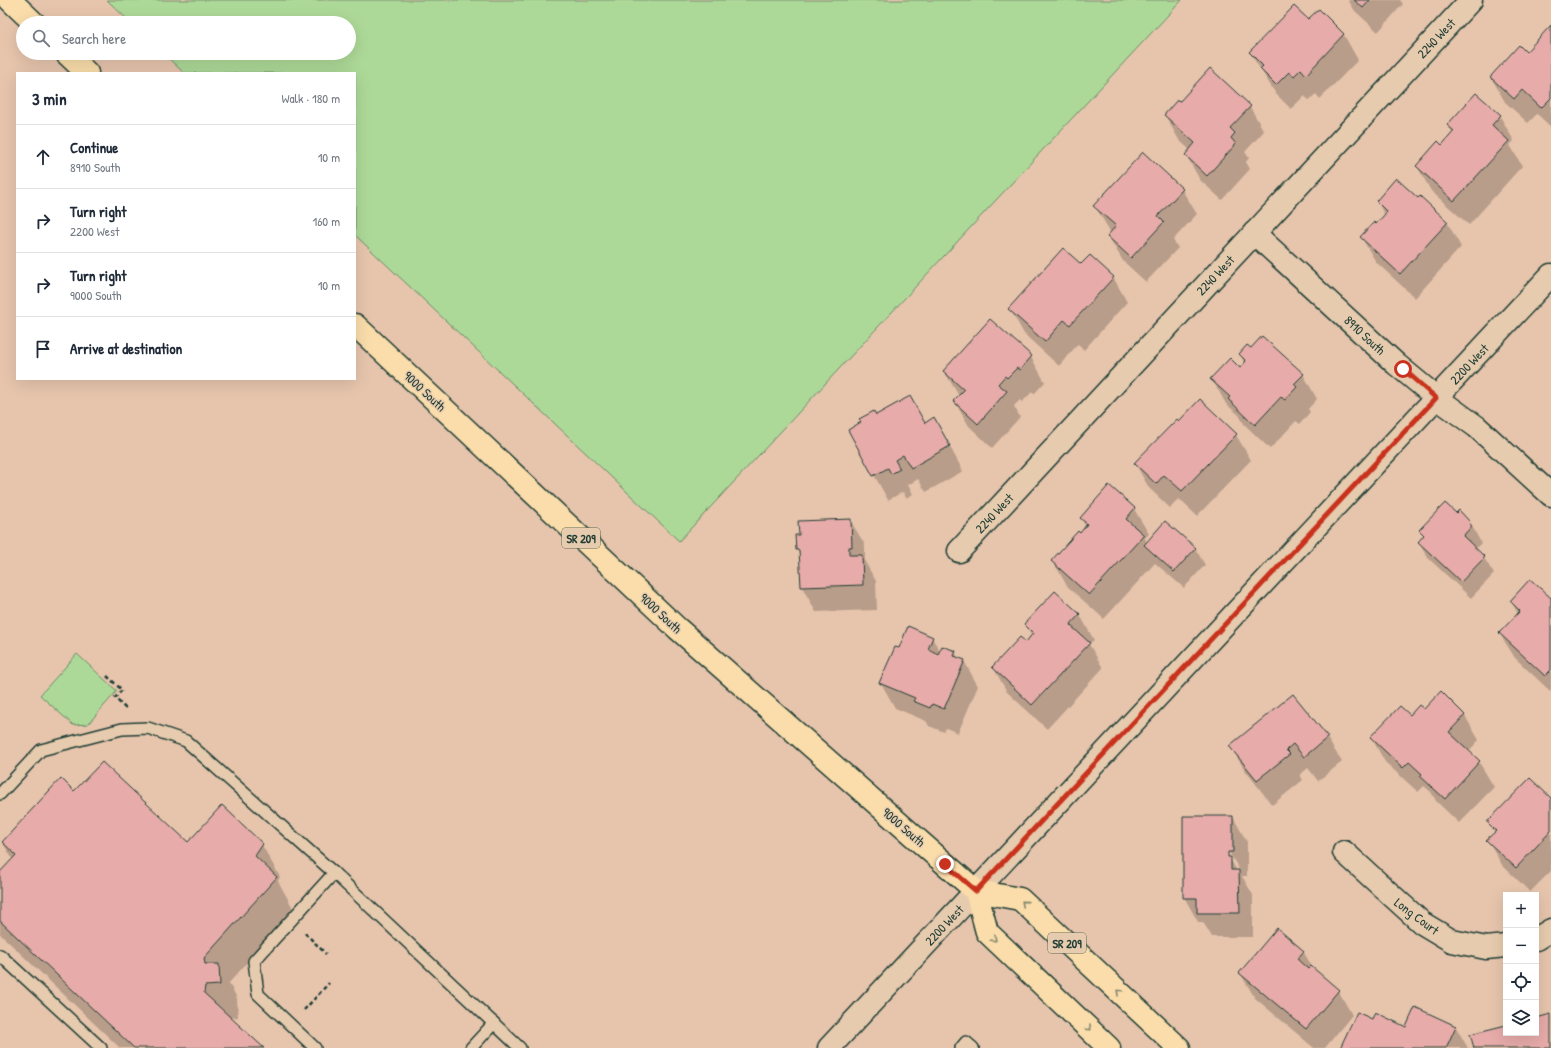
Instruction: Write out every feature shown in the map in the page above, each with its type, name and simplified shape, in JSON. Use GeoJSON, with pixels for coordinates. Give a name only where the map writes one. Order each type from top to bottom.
{"type":"FeatureCollection","features":[{"type":"Feature","properties":{"kind":"main road"},"geometry":{"type":"LineString","coordinates":[[10,0],[27,16]]}},
{"type":"Feature","properties":{"kind":"main road"},"geometry":{"type":"LineString","coordinates":[[73,60],[86,72]]}},
{"type":"Feature","properties":{"kind":"main road","name":"9000 South"},"geometry":{"type":"LineString","coordinates":[[356,326],[677,628],[976,891]]}},
{"type":"Feature","properties":{"kind":"main road"},"geometry":{"type":"LineString","coordinates":[[976,891],[987,932],[1109,1048]]}},
{"type":"Feature","properties":{"kind":"main road","name":"SR 209"},"geometry":{"type":"LineString","coordinates":[[976,891],[1020,899],[1179,1048]]}},
{"type":"Feature","properties":{"kind":"street","name":"2240 West"},"geometry":{"type":"LineString","coordinates":[[959,551],[1472,0]]}},
{"type":"Feature","properties":{"kind":"street","name":"8910 South"},"geometry":{"type":"LineString","coordinates":[[1254,233],[1396,364],[1436,398],[1477,426],[1551,495]]}},
{"type":"Feature","properties":{"kind":"street","name":"2200 West"},"geometry":{"type":"LineString","coordinates":[[829,1048],[1551,275]]}},
{"type":"Feature","properties":{"kind":"street","name":"Long Court"},"geometry":{"type":"LineString","coordinates":[[1344,852],[1422,923],[1452,941],[1486,948],[1503,946]]}},
{"type":"Feature","properties":{"kind":"street"},"geometry":{"type":"LineString","coordinates":[[1539,937],[1551,930]]}},
{"type":"Feature","properties":{"kind":"lane"},"geometry":{"type":"LineString","coordinates":[[0,794],[41,750],[122,729],[148,728],[186,741],[334,873],[520,1048]]}},
{"type":"Feature","properties":{"kind":"lane"},"geometry":{"type":"LineString","coordinates":[[315,1048],[258,994],[254,961],[334,873]]}},
{"type":"Feature","properties":{"kind":"lane"},"geometry":{"type":"LineString","coordinates":[[0,955],[100,1048]]}},
{"type":"Feature","properties":{"kind":"lane"},"geometry":{"type":"LineString","coordinates":[[471,1048],[494,1023]]}},
{"type":"Feature","properties":{"kind":"lane"},"geometry":{"type":"LineString","coordinates":[[961,1048],[966,1042],[973,1048]]}},
{"type":"Feature","properties":{"kind":"path"},"geometry":{"type":"LineString","coordinates":[[107,676],[122,690],[115,698],[126,709]]}},
{"type":"Feature","properties":{"kind":"path"},"geometry":{"type":"LineString","coordinates":[[305,932],[326,954]]}},
{"type":"Feature","properties":{"kind":"path"},"geometry":{"type":"LineString","coordinates":[[300,1015],[329,983]]}},
{"type":"Feature","properties":{"kind":"green space"},"geometry":{"type":"Polygon","coordinates":[[[107,0],[1182,0],[679,541],[356,236],[356,72],[183,72],[170,60],[356,60],[356,16],[124,16],[107,0]]]}},
{"type":"Feature","properties":{"kind":"green space"},"geometry":{"type":"Polygon","coordinates":[[[77,654],[117,691],[88,724],[73,725],[40,695],[77,654]]]}},
{"type":"Feature","properties":{"kind":"building"},"geometry":{"type":"Polygon","coordinates":[[[1354,0],[1370,0],[1363,8],[1354,0]]]}},
{"type":"Feature","properties":{"kind":"building"},"geometry":{"type":"Polygon","coordinates":[[[1294,6],[1308,19],[1319,9],[1344,34],[1306,75],[1301,69],[1294,76],[1289,72],[1276,85],[1260,69],[1263,66],[1249,52],[1294,6]]]}},
{"type":"Feature","properties":{"kind":"building"},"geometry":{"type":"Polygon","coordinates":[[[1551,25],[1551,98],[1541,108],[1522,90],[1514,99],[1490,77],[1519,45],[1526,52],[1551,25]]]}},
{"type":"Feature","properties":{"kind":"building"},"geometry":{"type":"Polygon","coordinates":[[[1210,68],[1251,106],[1230,128],[1235,133],[1231,138],[1236,144],[1207,176],[1185,155],[1195,143],[1164,115],[1177,100],[1180,101],[1210,68]]]}},
{"type":"Feature","properties":{"kind":"building"},"geometry":{"type":"Polygon","coordinates":[[[1476,93],[1501,115],[1492,125],[1509,141],[1454,201],[1416,166],[1438,141],[1442,145],[1454,131],[1447,125],[1476,93]]]}},
{"type":"Feature","properties":{"kind":"building"},"geometry":{"type":"Polygon","coordinates":[[[1143,152],[1183,189],[1158,216],[1164,222],[1131,258],[1107,236],[1116,226],[1093,206],[1143,152]]]}},
{"type":"Feature","properties":{"kind":"building"},"geometry":{"type":"Polygon","coordinates":[[[1396,178],[1418,198],[1420,196],[1448,222],[1400,274],[1360,237],[1374,222],[1376,224],[1387,212],[1376,201],[1396,178]]]}},
{"type":"Feature","properties":{"kind":"building"},"geometry":{"type":"Polygon","coordinates":[[[1063,248],[1081,264],[1090,255],[1114,277],[1070,325],[1064,320],[1045,342],[1008,309],[1063,248]]]}},
{"type":"Feature","properties":{"kind":"building"},"geometry":{"type":"Polygon","coordinates":[[[990,319],[1032,356],[1020,370],[1017,368],[1007,378],[1005,376],[998,384],[1007,391],[978,424],[953,401],[964,390],[943,371],[990,319]]]}},
{"type":"Feature","properties":{"kind":"building"},"geometry":{"type":"Polygon","coordinates":[[[1262,336],[1304,374],[1294,384],[1297,387],[1285,400],[1281,397],[1255,425],[1228,399],[1230,397],[1210,379],[1230,358],[1240,368],[1246,361],[1239,354],[1247,345],[1251,348],[1262,336]]]}},
{"type":"Feature","properties":{"kind":"building"},"geometry":{"type":"Polygon","coordinates":[[[910,396],[925,423],[934,417],[950,446],[911,468],[903,455],[895,460],[900,469],[891,474],[888,468],[873,476],[848,430],[861,422],[859,419],[874,411],[876,415],[910,396]]]}},
{"type":"Feature","properties":{"kind":"building"},"geometry":{"type":"Polygon","coordinates":[[[1200,399],[1237,434],[1182,491],[1164,475],[1156,484],[1134,463],[1177,419],[1179,421],[1200,399]]]}},
{"type":"Feature","properties":{"kind":"building"},"geometry":{"type":"Polygon","coordinates":[[[1109,485],[1135,508],[1126,519],[1144,535],[1089,595],[1051,561],[1078,531],[1080,533],[1087,524],[1080,518],[1109,485]]]}},
{"type":"Feature","properties":{"kind":"building"},"geometry":{"type":"Polygon","coordinates":[[[1445,503],[1456,513],[1459,510],[1470,522],[1469,523],[1472,526],[1463,536],[1485,557],[1461,582],[1418,542],[1424,535],[1419,530],[1445,503]]]}},
{"type":"Feature","properties":{"kind":"building"},"geometry":{"type":"Polygon","coordinates":[[[851,519],[852,547],[849,547],[849,555],[862,555],[863,585],[801,587],[799,550],[796,550],[795,535],[799,535],[798,521],[851,519]]]}},
{"type":"Feature","properties":{"kind":"building"},"geometry":{"type":"Polygon","coordinates":[[[1165,521],[1196,548],[1174,572],[1144,545],[1165,521]]]}},
{"type":"Feature","properties":{"kind":"building"},"geometry":{"type":"Polygon","coordinates":[[[1530,579],[1551,598],[1551,670],[1545,676],[1499,633],[1520,611],[1510,601],[1530,579]]]}},
{"type":"Feature","properties":{"kind":"building"},"geometry":{"type":"Polygon","coordinates":[[[1055,591],[1080,614],[1070,625],[1090,643],[1032,705],[992,667],[1020,637],[1026,642],[1033,633],[1024,624],[1055,591]]]}},
{"type":"Feature","properties":{"kind":"building"},"geometry":{"type":"Polygon","coordinates":[[[908,626],[933,637],[928,649],[938,654],[942,646],[956,651],[954,656],[965,660],[944,709],[932,704],[930,708],[913,701],[915,698],[879,683],[895,647],[899,648],[908,626]]]}},
{"type":"Feature","properties":{"kind":"building"},"geometry":{"type":"Polygon","coordinates":[[[1441,691],[1465,715],[1449,732],[1480,761],[1445,799],[1420,776],[1422,774],[1409,762],[1403,768],[1370,737],[1400,706],[1410,715],[1419,705],[1424,709],[1441,691]]]}},
{"type":"Feature","properties":{"kind":"building"},"geometry":{"type":"Polygon","coordinates":[[[1293,694],[1328,737],[1304,757],[1293,744],[1286,750],[1290,754],[1257,780],[1229,746],[1293,694]]]}},
{"type":"Feature","properties":{"kind":"building"},"geometry":{"type":"Polygon","coordinates":[[[102,762],[188,842],[222,805],[263,844],[255,856],[277,877],[204,958],[205,964],[219,964],[220,985],[205,986],[204,993],[264,1048],[134,1048],[0,921],[0,872],[16,855],[2,842],[61,778],[74,791],[102,762]]]}},
{"type":"Feature","properties":{"kind":"building"},"geometry":{"type":"Polygon","coordinates":[[[1530,778],[1551,798],[1551,831],[1516,868],[1486,840],[1496,831],[1487,822],[1530,778]]]}},
{"type":"Feature","properties":{"kind":"building"},"geometry":{"type":"Polygon","coordinates":[[[1183,816],[1233,816],[1233,852],[1228,852],[1228,857],[1231,857],[1231,870],[1239,870],[1240,913],[1197,913],[1197,898],[1183,898],[1183,816]]]}},
{"type":"Feature","properties":{"kind":"building"},"geometry":{"type":"Polygon","coordinates":[[[1277,928],[1304,951],[1297,959],[1308,969],[1311,966],[1339,990],[1306,1029],[1239,973],[1277,928]]]}},
{"type":"Feature","properties":{"kind":"building"},"geometry":{"type":"Polygon","coordinates":[[[1415,1007],[1456,1026],[1446,1048],[1340,1048],[1357,1012],[1372,1019],[1375,1012],[1406,1027],[1415,1007]]]}},
{"type":"Feature","properties":{"kind":"building"},"geometry":{"type":"Polygon","coordinates":[[[1551,1014],[1551,1048],[1474,1048],[1470,1034],[1503,1026],[1503,1036],[1539,1036],[1539,1017],[1551,1014]]]}},
{"type":"Feature","properties":{"kind":"route"},"geometry":{"type":"LineString","coordinates":[[945,864],[976,891],[1436,398],[1403,369]]}}]}
